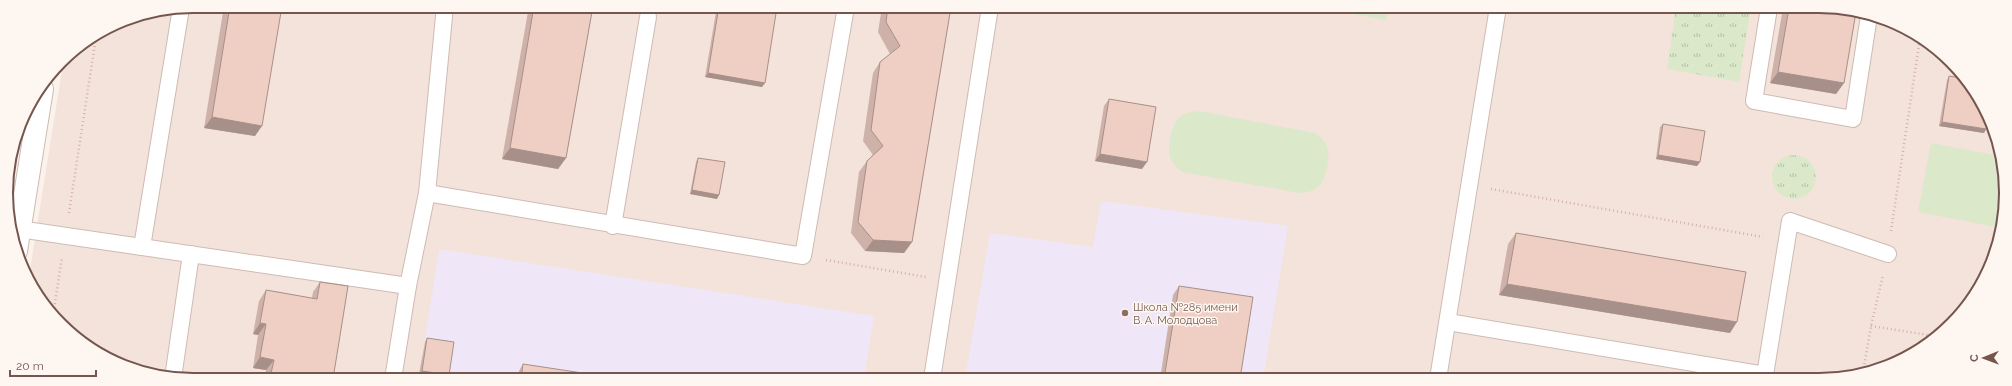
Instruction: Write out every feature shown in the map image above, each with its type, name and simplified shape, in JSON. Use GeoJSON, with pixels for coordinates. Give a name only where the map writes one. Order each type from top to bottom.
{"type":"FeatureCollection","features":[{"type":"Feature","properties":{"kind":"street"},"geometry":{"type":"LineString","coordinates":[[18,238],[41,97]]}},
{"type":"Feature","properties":{"kind":"lane"},"geometry":{"type":"LineString","coordinates":[[142,247],[179,13]]}},
{"type":"Feature","properties":{"kind":"lane"},"geometry":{"type":"LineString","coordinates":[[394,373],[408,286],[427,193],[444,13]]}},
{"type":"Feature","properties":{"kind":"lane"},"geometry":{"type":"LineString","coordinates":[[427,193],[613,226],[803,256],[845,13]]}},
{"type":"Feature","properties":{"kind":"lane"},"geometry":{"type":"LineString","coordinates":[[933,373],[989,13]]}},
{"type":"Feature","properties":{"kind":"lane"},"geometry":{"type":"LineString","coordinates":[[1439,373],[1468,185],[1497,13]]}},
{"type":"Feature","properties":{"kind":"lane"},"geometry":{"type":"LineString","coordinates":[[1768,13],[1754,101],[1853,119],[1868,20]]}},
{"type":"Feature","properties":{"kind":"lane"},"geometry":{"type":"LineString","coordinates":[[613,226],[648,17]]}},
{"type":"Feature","properties":{"kind":"lane"},"geometry":{"type":"LineString","coordinates":[[1765,373],[1790,220],[1888,254]]}},
{"type":"Feature","properties":{"kind":"lane"},"geometry":{"type":"LineString","coordinates":[[20,229],[408,286]]}},
{"type":"Feature","properties":{"kind":"lane"},"geometry":{"type":"LineString","coordinates":[[174,372],[191,254]]}},
{"type":"Feature","properties":{"kind":"lane"},"geometry":{"type":"LineString","coordinates":[[1448,322],[1759,373]]}},
{"type":"Feature","properties":{"kind":"path"},"geometry":{"type":"LineString","coordinates":[[54,308],[95,42]]}},
{"type":"Feature","properties":{"kind":"path"},"geometry":{"type":"LineString","coordinates":[[1864,368],[1871,326],[1888,254],[1919,43]]}},
{"type":"Feature","properties":{"kind":"path"},"geometry":{"type":"LineString","coordinates":[[1468,185],[1786,242]]}},
{"type":"Feature","properties":{"kind":"path"},"geometry":{"type":"LineString","coordinates":[[803,256],[948,281]]}},
{"type":"Feature","properties":{"kind":"path"},"geometry":{"type":"LineString","coordinates":[[1871,326],[1930,335]]}},
{"type":"Feature","properties":{"kind":"shaded area"},"geometry":{"type":"Polygon","coordinates":[[[181,13],[1831,13],[1866,19],[1899,32],[1929,50],[1954,74],[1969,93],[1985,124],[1996,158],[1999,181],[1999,205],[1993,240],[1980,273],[1962,303],[1929,336],[1909,349],[1866,367],[1831,373],[181,373],[146,367],[124,359],[93,343],[74,328],[50,303],[30,269],[62,70],[83,50],[113,32],[146,19],[181,13]]]}},
{"type":"Feature","properties":{"kind":"shaded area","name":"Школа №285 имени В. А. Молодцова"},"geometry":{"type":"Polygon","coordinates":[[[1101,201],[1288,226],[1264,373],[966,373],[990,233],[1093,247],[1101,201]]]}},
{"type":"Feature","properties":{"kind":"shaded area"},"geometry":{"type":"Polygon","coordinates":[[[439,249],[874,316],[865,373],[420,373],[439,249]]]}},
{"type":"Feature","properties":{"kind":"green space"},"geometry":{"type":"Polygon","coordinates":[[[1347,13],[1388,13],[1386,20],[1347,13]]]}},
{"type":"Feature","properties":{"kind":"green space"},"geometry":{"type":"Polygon","coordinates":[[[1675,13],[1750,13],[1739,82],[1667,69],[1675,13]]]}},
{"type":"Feature","properties":{"kind":"green space"},"geometry":{"type":"Polygon","coordinates":[[[1199,111],[1315,133],[1325,143],[1328,152],[1327,169],[1323,180],[1317,188],[1308,192],[1299,193],[1182,172],[1175,166],[1170,157],[1169,147],[1172,130],[1181,116],[1187,113],[1199,111]]]}},
{"type":"Feature","properties":{"kind":"green space"},"geometry":{"type":"Polygon","coordinates":[[[1931,143],[1995,155],[1999,181],[1999,205],[1996,227],[1918,212],[1931,143]]]}},
{"type":"Feature","properties":{"kind":"green space"},"geometry":{"type":"Polygon","coordinates":[[[1790,155],[1798,155],[1803,156],[1810,161],[1815,168],[1815,186],[1810,193],[1803,198],[1790,199],[1782,196],[1775,189],[1772,181],[1772,173],[1775,165],[1782,158],[1790,155]]]}},
{"type":"Feature","properties":{"kind":"building"},"geometry":{"type":"Polygon","coordinates":[[[229,13],[281,13],[262,126],[212,117],[229,13]]]}},
{"type":"Feature","properties":{"kind":"building"},"geometry":{"type":"Polygon","coordinates":[[[533,13],[592,13],[566,158],[510,148],[533,13]]]}},
{"type":"Feature","properties":{"kind":"building"},"geometry":{"type":"Polygon","coordinates":[[[718,13],[776,13],[765,83],[708,73],[718,13]]]}},
{"type":"Feature","properties":{"kind":"building"},"geometry":{"type":"Polygon","coordinates":[[[887,13],[950,13],[912,242],[873,240],[858,222],[867,161],[883,146],[871,130],[880,62],[900,46],[886,22],[887,13]]]}},
{"type":"Feature","properties":{"kind":"building"},"geometry":{"type":"Polygon","coordinates":[[[1788,13],[1831,13],[1855,16],[1844,83],[1778,72],[1788,13]]]}},
{"type":"Feature","properties":{"kind":"building"},"geometry":{"type":"Polygon","coordinates":[[[1949,76],[1957,77],[1975,103],[1986,129],[1942,122],[1949,76]]]}},
{"type":"Feature","properties":{"kind":"building"},"geometry":{"type":"Polygon","coordinates":[[[1109,99],[1156,107],[1147,162],[1100,154],[1109,99]]]}},
{"type":"Feature","properties":{"kind":"building"},"geometry":{"type":"Polygon","coordinates":[[[1663,124],[1705,131],[1700,162],[1658,155],[1663,124]]]}},
{"type":"Feature","properties":{"kind":"building"},"geometry":{"type":"Polygon","coordinates":[[[698,158],[725,162],[719,195],[692,190],[698,158]]]}},
{"type":"Feature","properties":{"kind":"building"},"geometry":{"type":"Polygon","coordinates":[[[1516,233],[1746,272],[1737,322],[1507,284],[1516,233]]]}},
{"type":"Feature","properties":{"kind":"building"},"geometry":{"type":"Polygon","coordinates":[[[320,282],[348,286],[334,373],[271,373],[274,360],[260,357],[266,324],[260,323],[266,290],[317,299],[320,282]]]}},
{"type":"Feature","properties":{"kind":"building"},"geometry":{"type":"Polygon","coordinates":[[[1179,286],[1253,297],[1241,373],[1165,373],[1179,286]]]}},
{"type":"Feature","properties":{"kind":"building"},"geometry":{"type":"Polygon","coordinates":[[[427,338],[454,342],[449,373],[422,371],[427,338]]]}},
{"type":"Feature","properties":{"kind":"building"},"geometry":{"type":"Polygon","coordinates":[[[523,364],[583,373],[522,373],[523,364]]]}},
{"type":"Feature","properties":{"kind":"place","name":"Школа №285 имени В. А. Молодцова"},"geometry":{"type":"Point","coordinates":[1125,313]}}]}
